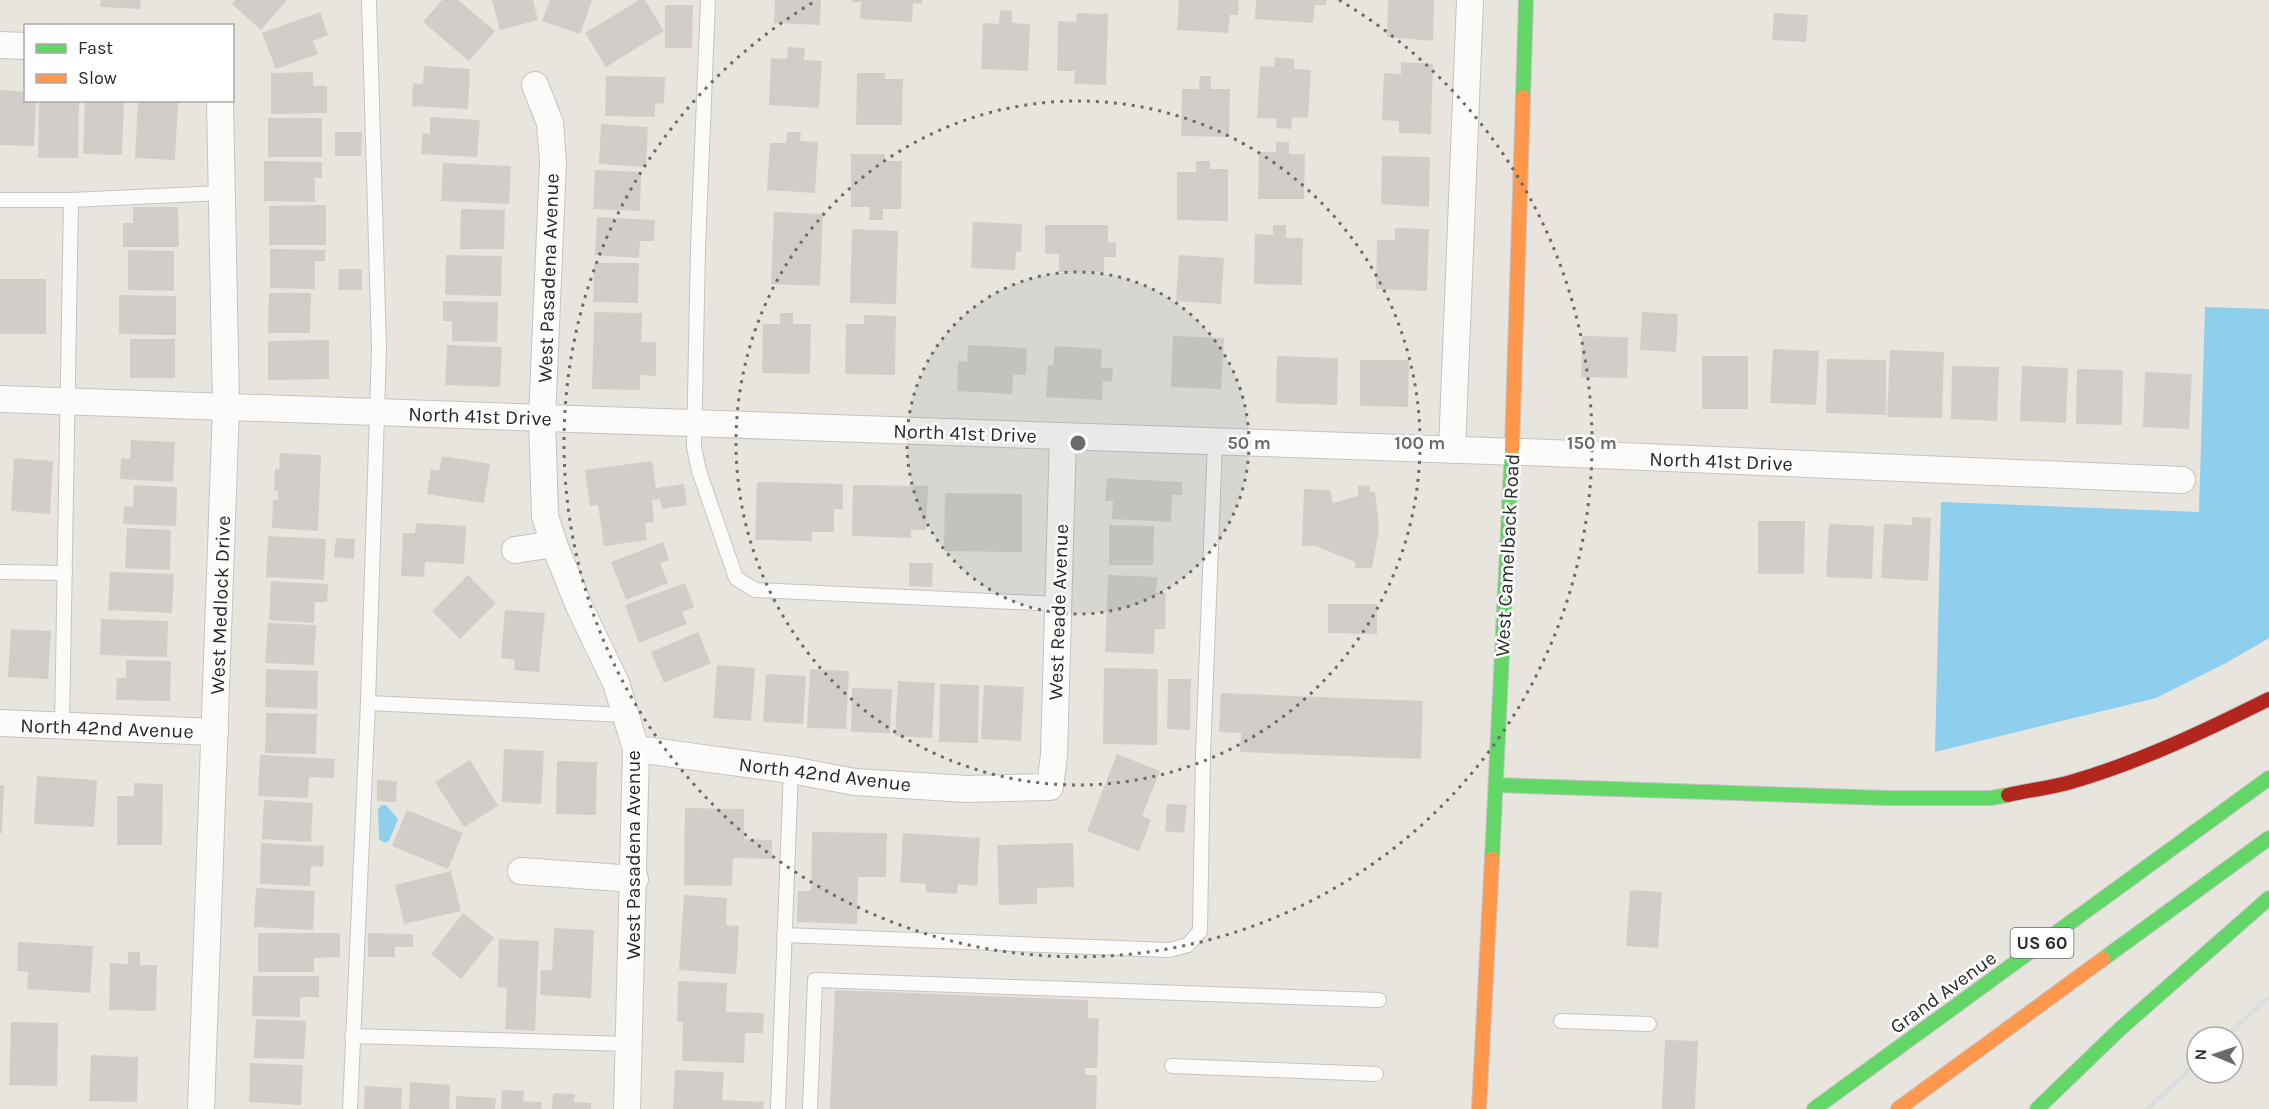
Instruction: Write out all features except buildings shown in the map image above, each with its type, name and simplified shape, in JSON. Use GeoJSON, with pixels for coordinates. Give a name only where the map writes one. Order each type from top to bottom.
{"type":"FeatureCollection","features":[{"type":"Feature","properties":{"kind":"main road","name":"West Camelback Road"},"geometry":{"type":"LineString","coordinates":[[1479,1109],[1512,452],[1526,0]]}},
{"type":"Feature","properties":{"kind":"main road"},"geometry":{"type":"LineString","coordinates":[[1496,784],[1886,798],[1991,798],[2070,782],[2201,733],[2269,699]]}},
{"type":"Feature","properties":{"kind":"main road","name":"Grand Avenue"},"geometry":{"type":"LineString","coordinates":[[1814,1109],[2269,778]]}},
{"type":"Feature","properties":{"kind":"main road","name":"US 60"},"geometry":{"type":"LineString","coordinates":[[1898,1109],[2269,838]]}},
{"type":"Feature","properties":{"kind":"main road"},"geometry":{"type":"LineString","coordinates":[[2037,1109],[2120,1029],[2269,898]]}},
{"type":"Feature","properties":{"kind":"street"},"geometry":{"type":"LineString","coordinates":[[1452,450],[1470,0]]}},
{"type":"Feature","properties":{"kind":"street"},"geometry":{"type":"LineString","coordinates":[[0,45],[24,46]]}},
{"type":"Feature","properties":{"kind":"street","name":"West Pasadena Avenue"},"geometry":{"type":"LineString","coordinates":[[535,85],[550,123],[553,162],[542,418],[545,516],[579,606],[616,683],[636,749],[627,1109]]}},
{"type":"Feature","properties":{"kind":"street","name":"West Medlock Drive"},"geometry":{"type":"LineString","coordinates":[[201,1109],[226,407],[220,102]]}},
{"type":"Feature","properties":{"kind":"street","name":"North 41st Drive"},"geometry":{"type":"LineString","coordinates":[[0,399],[1512,452],[2182,480]]}},
{"type":"Feature","properties":{"kind":"street","name":"West Reade Avenue"},"geometry":{"type":"LineString","coordinates":[[1050,788],[1054,755],[1063,437]]}},
{"type":"Feature","properties":{"kind":"street"},"geometry":{"type":"LineString","coordinates":[[515,550],[554,544]]}},
{"type":"Feature","properties":{"kind":"street","name":"North 42nd Avenue"},"geometry":{"type":"LineString","coordinates":[[0,723],[215,732]]}},
{"type":"Feature","properties":{"kind":"street","name":"North 42nd Avenue"},"geometry":{"type":"LineString","coordinates":[[636,749],[791,770],[855,782],[967,789],[1050,788]]}},
{"type":"Feature","properties":{"kind":"street"},"geometry":{"type":"LineString","coordinates":[[521,871],[634,879]]}},
{"type":"Feature","properties":{"kind":"lane"},"geometry":{"type":"LineString","coordinates":[[350,1109],[368,703],[379,348],[369,0]]}},
{"type":"Feature","properties":{"kind":"lane"},"geometry":{"type":"LineString","coordinates":[[708,0],[698,248],[694,447],[699,471],[736,578],[755,590],[1058,604]]}},
{"type":"Feature","properties":{"kind":"lane"},"geometry":{"type":"LineString","coordinates":[[0,200],[71,200],[221,193]]}},
{"type":"Feature","properties":{"kind":"lane"},"geometry":{"type":"LineString","coordinates":[[62,726],[71,200]]}},
{"type":"Feature","properties":{"kind":"lane"},"geometry":{"type":"LineString","coordinates":[[784,935],[1169,950],[1188,945],[1200,931],[1203,754],[1215,442]]}},
{"type":"Feature","properties":{"kind":"lane"},"geometry":{"type":"LineString","coordinates":[[0,572],[65,573]]}},
{"type":"Feature","properties":{"kind":"lane"},"geometry":{"type":"LineString","coordinates":[[368,703],[626,715]]}},
{"type":"Feature","properties":{"kind":"lane"},"geometry":{"type":"LineString","coordinates":[[778,1109],[791,770]]}},
{"type":"Feature","properties":{"kind":"lane"},"geometry":{"type":"LineString","coordinates":[[810,1109],[815,980],[1379,1000]]}},
{"type":"Feature","properties":{"kind":"lane"},"geometry":{"type":"LineString","coordinates":[[1562,1022],[1649,1024]]}},
{"type":"Feature","properties":{"kind":"lane"},"geometry":{"type":"LineString","coordinates":[[352,1036],[629,1044]]}},
{"type":"Feature","properties":{"kind":"lane"},"geometry":{"type":"LineString","coordinates":[[1172,1066],[1376,1074]]}},
{"type":"Feature","properties":{"kind":"water"},"geometry":{"type":"Polygon","coordinates":[[[2205,307],[2269,309],[2269,638],[2226,663],[2156,698],[1935,752],[1941,502],[2199,512],[2205,307]]]}},
{"type":"Feature","properties":{"kind":"water"},"geometry":{"type":"Polygon","coordinates":[[[386,805],[398,819],[389,841],[385,843],[379,839],[378,809],[386,805]]]}},
{"type":"Feature","properties":{"kind":"railway"},"geometry":{"type":"LineString","coordinates":[[2238,1025],[2269,997]]}},
{"type":"Feature","properties":{"kind":"railway"},"geometry":{"type":"LineString","coordinates":[[2147,1109],[2185,1074]]}},
{"type":"Feature","properties":{"kind":"traffic: fast"},"geometry":{"type":"LineString","coordinates":[[1523,97],[1526,0]]}},
{"type":"Feature","properties":{"kind":"traffic: fast"},"geometry":{"type":"LineString","coordinates":[[1492,859],[1512,448]]}},
{"type":"Feature","properties":{"kind":"traffic: fast"},"geometry":{"type":"LineString","coordinates":[[1814,1109],[2269,778]]}},
{"type":"Feature","properties":{"kind":"traffic: fast"},"geometry":{"type":"LineString","coordinates":[[1496,785],[1886,798],[1991,798],[2008,795]]}},
{"type":"Feature","properties":{"kind":"traffic: fast"},"geometry":{"type":"LineString","coordinates":[[2103,959],[2269,838]]}},
{"type":"Feature","properties":{"kind":"traffic: fast"},"geometry":{"type":"LineString","coordinates":[[2037,1109],[2120,1029],[2269,898]]}},
{"type":"Feature","properties":{"kind":"traffic: slow"},"geometry":{"type":"LineString","coordinates":[[1512,448],[1523,97]]}},
{"type":"Feature","properties":{"kind":"traffic: slow"},"geometry":{"type":"LineString","coordinates":[[1479,1109],[1492,859]]}},
{"type":"Feature","properties":{"kind":"traffic: slow"},"geometry":{"type":"LineString","coordinates":[[1898,1109],[2103,959]]}},
{"type":"Feature","properties":{"kind":"traffic: jam"},"geometry":{"type":"LineString","coordinates":[[2008,795],[2063,784],[2122,765],[2196,734],[2269,699]]}}]}
